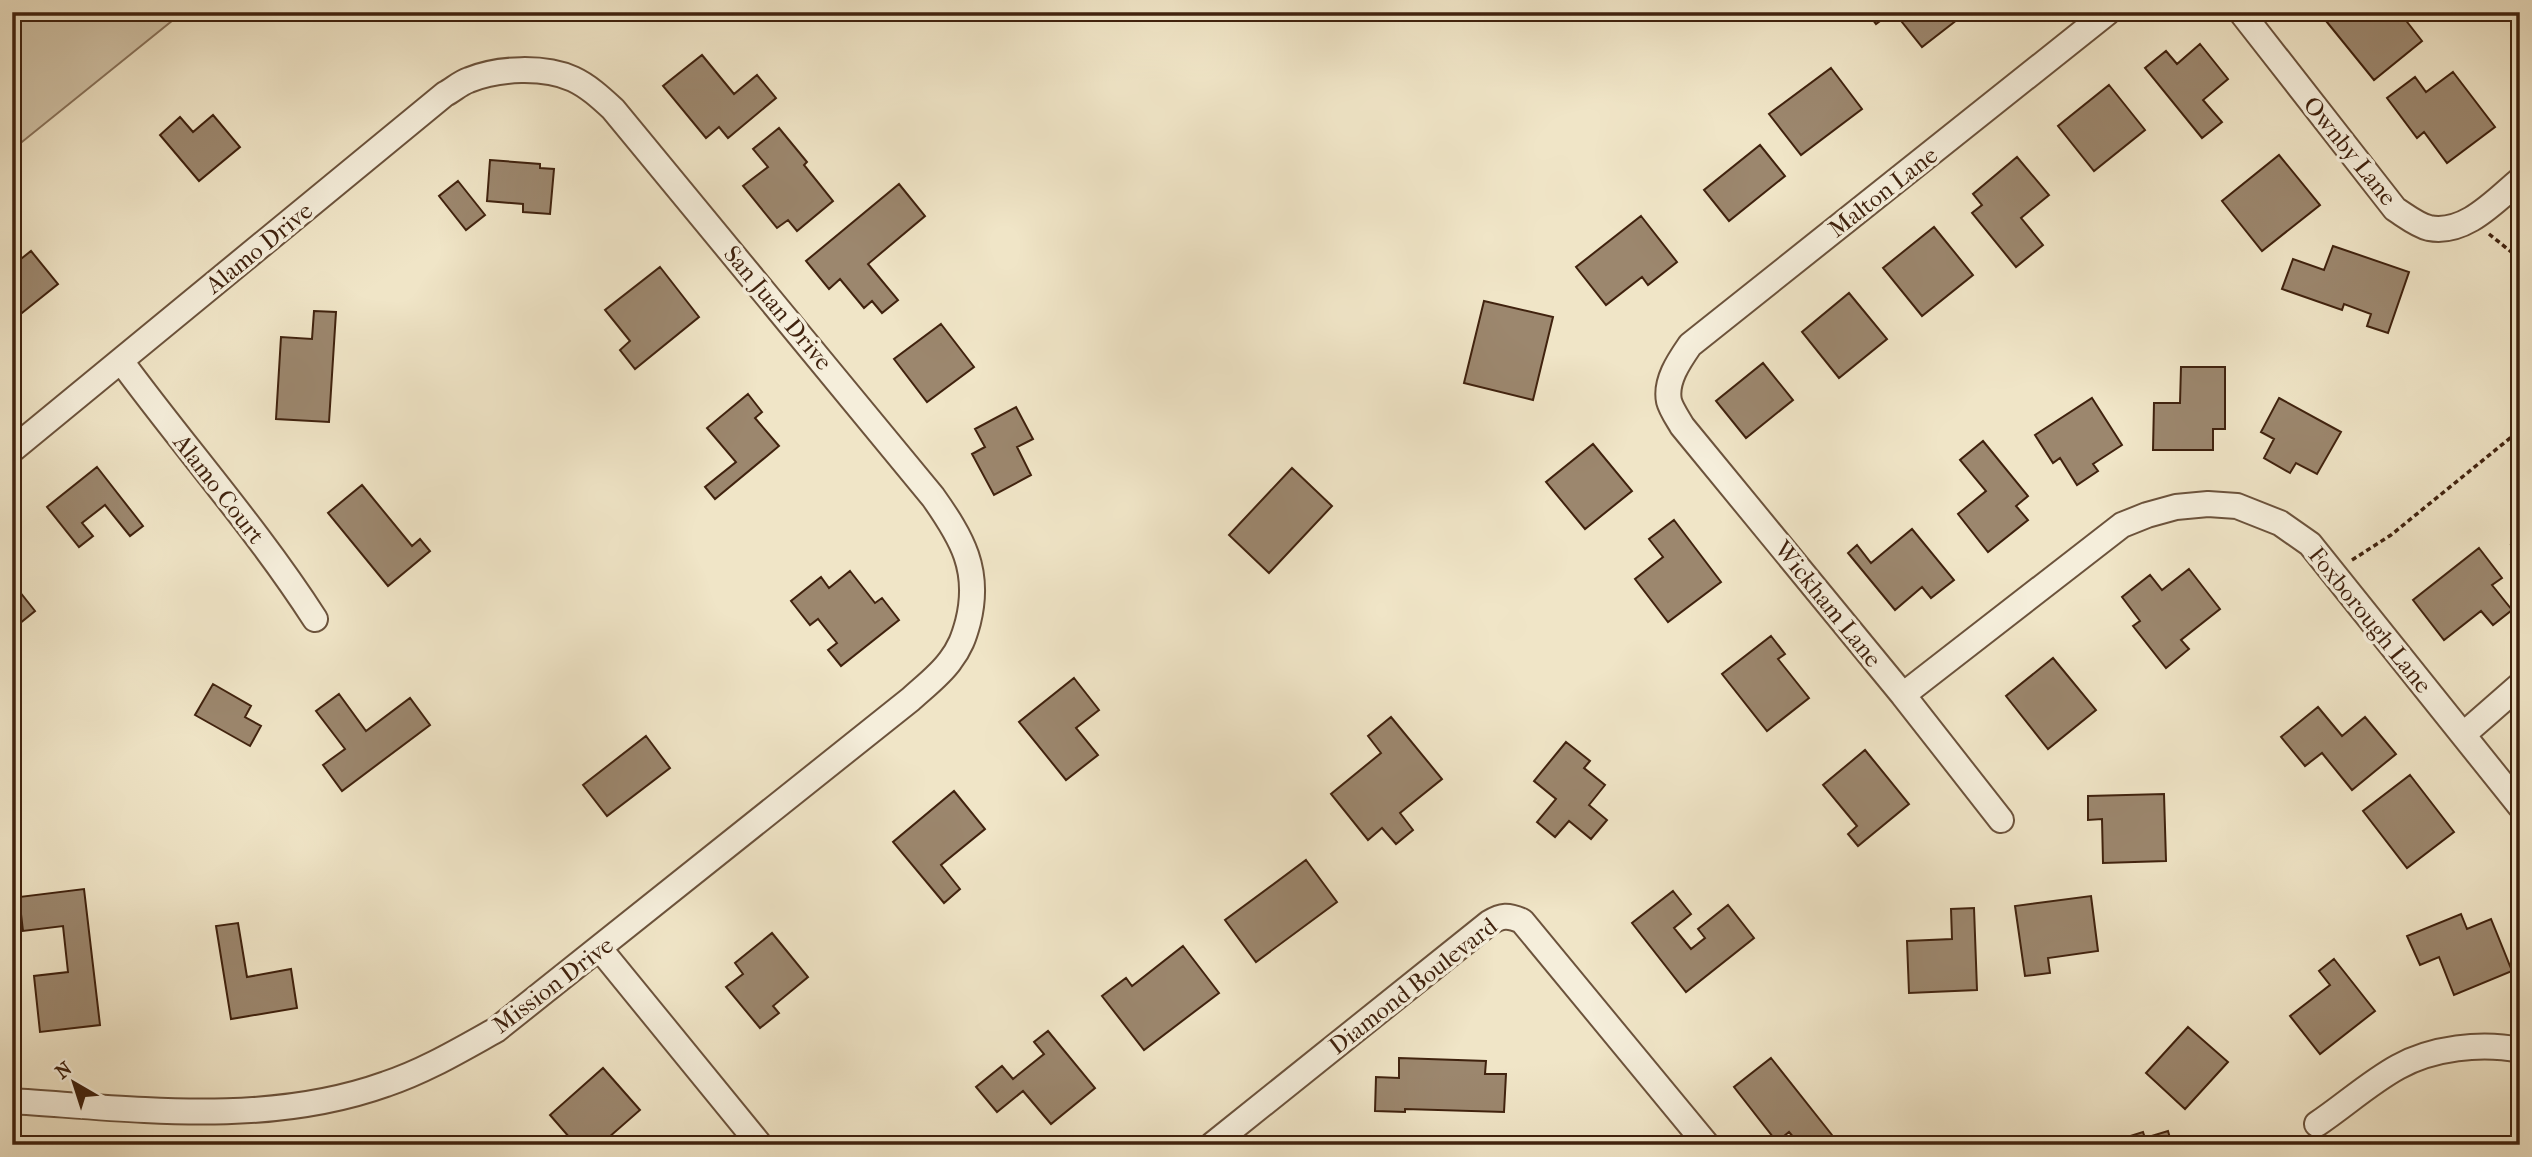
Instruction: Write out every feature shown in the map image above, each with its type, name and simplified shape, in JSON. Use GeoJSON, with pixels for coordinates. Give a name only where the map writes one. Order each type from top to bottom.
{"type":"FeatureCollection","features":[{"type":"Feature","properties":{"kind":"street","name":"Malton Lane"},"geometry":{"type":"LineString","coordinates":[[1671,382],[1677,363],[1690,345],[2108,12]]}},
{"type":"Feature","properties":{"kind":"street","name":"Ownby Lane"},"geometry":{"type":"LineString","coordinates":[[2241,12],[2395,209],[2413,221],[2429,228],[2449,228],[2466,222],[2520,180]]}},
{"type":"Feature","properties":{"kind":"street","name":"Alamo Drive"},"geometry":{"type":"LineString","coordinates":[[12,450],[445,94],[467,80],[518,71]]}},
{"type":"Feature","properties":{"kind":"street","name":"San Juan Drive"},"geometry":{"type":"LineString","coordinates":[[518,71],[571,78],[593,90],[613,109],[933,497],[955,528],[968,559],[974,582],[972,607]]}},
{"type":"Feature","properties":{"kind":"street","name":"Alamo Court"},"geometry":{"type":"LineString","coordinates":[[121,361],[285,573],[315,619]]}},
{"type":"Feature","properties":{"kind":"street","name":"Wickham Lane"},"geometry":{"type":"LineString","coordinates":[[1671,382],[1669,402],[1682,426],[1903,695],[2001,820]]}},
{"type":"Feature","properties":{"kind":"street","name":"Foxborough Lane"},"geometry":{"type":"LineString","coordinates":[[1903,695],[2122,525],[2176,506],[2237,506],[2280,523],[2310,544],[2520,806]]}},
{"type":"Feature","properties":{"kind":"street","name":"Mission Drive"},"geometry":{"type":"LineString","coordinates":[[12,1101],[197,1113],[251,1111],[331,1100],[386,1084],[437,1062],[496,1030],[600,950],[911,699],[948,664],[962,643],[972,607]]}},
{"type":"Feature","properties":{"kind":"street"},"geometry":{"type":"LineString","coordinates":[[2463,734],[2520,685]]}},
{"type":"Feature","properties":{"kind":"street","name":"Diamond Boulevard"},"geometry":{"type":"LineString","coordinates":[[1212,1145],[1501,916],[1511,916],[1522,921],[1707,1145]]}},
{"type":"Feature","properties":{"kind":"street"},"geometry":{"type":"LineString","coordinates":[[600,950],[760,1145]]}},
{"type":"Feature","properties":{"kind":"street"},"geometry":{"type":"LineString","coordinates":[[2317,1124],[2398,1067],[2430,1053],[2469,1048],[2520,1049]]}},
{"type":"Feature","properties":{"kind":"path"},"geometry":{"type":"LineString","coordinates":[[2475,217],[2490,235],[2520,260]]}},
{"type":"Feature","properties":{"kind":"path"},"geometry":{"type":"LineString","coordinates":[[2333,573],[2390,535],[2520,430]]}},
{"type":"Feature","properties":{"kind":"shaded area"},"geometry":{"type":"Polygon","coordinates":[[[12,12],[183,12],[12,150],[12,12]]]}},
{"type":"Feature","properties":{"kind":"building"},"geometry":{"type":"Polygon","coordinates":[[[1867,12],[1892,12],[1876,24],[1867,12]]]}},
{"type":"Feature","properties":{"kind":"building"},"geometry":{"type":"Polygon","coordinates":[[[1894,12],[1965,12],[1966,13],[1922,47],[1894,12]]]}},
{"type":"Feature","properties":{"kind":"building"},"geometry":{"type":"Polygon","coordinates":[[[2326,12],[2411,12],[2404,18],[2422,41],[2374,80],[2322,16],[2326,12]]]}},
{"type":"Feature","properties":{"kind":"building"},"geometry":{"type":"Polygon","coordinates":[[[2200,44],[2228,79],[2203,100],[2222,122],[2202,138],[2145,68],[2166,51],[2177,64],[2200,44]]]}},
{"type":"Feature","properties":{"kind":"building"},"geometry":{"type":"Polygon","coordinates":[[[702,55],[734,94],[757,75],[776,98],[728,138],[719,127],[706,138],[663,86],[702,55]]]}},
{"type":"Feature","properties":{"kind":"building"},"geometry":{"type":"Polygon","coordinates":[[[1831,68],[1862,109],[1801,155],[1769,114],[1831,68]]]}},
{"type":"Feature","properties":{"kind":"building"},"geometry":{"type":"Polygon","coordinates":[[[2453,72],[2495,127],[2447,163],[2424,132],[2417,138],[2387,98],[2415,77],[2426,92],[2453,72]]]}},
{"type":"Feature","properties":{"kind":"building"},"geometry":{"type":"Polygon","coordinates":[[[2109,85],[2145,130],[2094,171],[2058,126],[2109,85]]]}},
{"type":"Feature","properties":{"kind":"building"},"geometry":{"type":"Polygon","coordinates":[[[213,115],[240,147],[199,181],[160,135],[180,117],[193,132],[213,115]]]}},
{"type":"Feature","properties":{"kind":"building"},"geometry":{"type":"Polygon","coordinates":[[[779,128],[807,162],[804,165],[833,201],[797,231],[788,220],[777,228],[743,186],[768,167],[753,149],[779,128]]]}},
{"type":"Feature","properties":{"kind":"building"},"geometry":{"type":"Polygon","coordinates":[[[1760,145],[1785,176],[1729,221],[1704,190],[1760,145]]]}},
{"type":"Feature","properties":{"kind":"building"},"geometry":{"type":"Polygon","coordinates":[[[2279,155],[2320,205],[2262,251],[2222,201],[2279,155]]]}},
{"type":"Feature","properties":{"kind":"building"},"geometry":{"type":"Polygon","coordinates":[[[2017,157],[2049,195],[2021,218],[2043,245],[2016,267],[1972,213],[1982,205],[1973,194],[2017,157]]]}},
{"type":"Feature","properties":{"kind":"building"},"geometry":{"type":"Polygon","coordinates":[[[490,160],[540,164],[540,168],[554,169],[550,214],[523,212],[523,204],[487,201],[490,160]]]}},
{"type":"Feature","properties":{"kind":"building"},"geometry":{"type":"Polygon","coordinates":[[[458,181],[485,215],[466,230],[439,196],[458,181]]]}},
{"type":"Feature","properties":{"kind":"building"},"geometry":{"type":"Polygon","coordinates":[[[899,184],[925,216],[868,264],[898,300],[882,313],[872,301],[864,308],[840,279],[829,289],[806,261],[899,184]]]}},
{"type":"Feature","properties":{"kind":"building"},"geometry":{"type":"Polygon","coordinates":[[[1641,216],[1677,262],[1648,285],[1642,277],[1606,305],[1576,267],[1641,216]]]}},
{"type":"Feature","properties":{"kind":"building"},"geometry":{"type":"Polygon","coordinates":[[[1934,227],[1973,275],[1922,316],[1883,268],[1934,227]]]}},
{"type":"Feature","properties":{"kind":"building"},"geometry":{"type":"Polygon","coordinates":[[[2333,246],[2409,272],[2388,333],[2367,326],[2371,314],[2344,304],[2342,310],[2282,289],[2293,259],[2324,270],[2333,246]]]}},
{"type":"Feature","properties":{"kind":"building"},"geometry":{"type":"Polygon","coordinates":[[[31,251],[58,284],[12,321],[12,266],[31,251]]]}},
{"type":"Feature","properties":{"kind":"building"},"geometry":{"type":"Polygon","coordinates":[[[660,267],[699,317],[635,369],[620,350],[630,341],[605,310],[660,267]]]}},
{"type":"Feature","properties":{"kind":"building"},"geometry":{"type":"Polygon","coordinates":[[[1849,293],[1887,339],[1839,378],[1802,332],[1849,293]]]}},
{"type":"Feature","properties":{"kind":"building"},"geometry":{"type":"Polygon","coordinates":[[[1484,301],[1553,317],[1533,400],[1464,383],[1484,301]]]}},
{"type":"Feature","properties":{"kind":"building"},"geometry":{"type":"Polygon","coordinates":[[[314,311],[336,312],[329,422],[276,419],[281,337],[312,339],[314,311]]]}},
{"type":"Feature","properties":{"kind":"building"},"geometry":{"type":"Polygon","coordinates":[[[941,324],[974,367],[927,402],[894,359],[941,324]]]}},
{"type":"Feature","properties":{"kind":"building"},"geometry":{"type":"Polygon","coordinates":[[[1763,363],[1793,400],[1746,438],[1716,401],[1763,363]]]}},
{"type":"Feature","properties":{"kind":"building"},"geometry":{"type":"Polygon","coordinates":[[[2181,367],[2225,367],[2225,429],[2213,429],[2213,450],[2153,450],[2154,403],[2180,403],[2181,367]]]}},
{"type":"Feature","properties":{"kind":"building"},"geometry":{"type":"Polygon","coordinates":[[[748,394],[762,412],[755,418],[779,446],[715,499],[705,487],[736,462],[707,428],[748,394]]]}},
{"type":"Feature","properties":{"kind":"building"},"geometry":{"type":"Polygon","coordinates":[[[2092,398],[2122,445],[2093,464],[2098,471],[2077,485],[2060,458],[2053,463],[2035,435],[2092,398]]]}},
{"type":"Feature","properties":{"kind":"building"},"geometry":{"type":"Polygon","coordinates":[[[2279,398],[2341,432],[2317,474],[2296,463],[2290,473],[2264,458],[2274,439],[2261,432],[2279,398]]]}},
{"type":"Feature","properties":{"kind":"building"},"geometry":{"type":"Polygon","coordinates":[[[1016,407],[1033,439],[1017,447],[1031,475],[994,495],[972,454],[985,447],[975,429],[1016,407]]]}},
{"type":"Feature","properties":{"kind":"building"},"geometry":{"type":"Polygon","coordinates":[[[1983,441],[2028,496],[2016,506],[2028,520],[1988,552],[1958,514],[1986,491],[1960,460],[1983,441]]]}},
{"type":"Feature","properties":{"kind":"building"},"geometry":{"type":"Polygon","coordinates":[[[1593,444],[1632,491],[1585,529],[1546,482],[1593,444]]]}},
{"type":"Feature","properties":{"kind":"building"},"geometry":{"type":"Polygon","coordinates":[[[97,467],[143,526],[130,536],[105,505],[82,523],[93,536],[79,547],[47,507],[97,467]]]}},
{"type":"Feature","properties":{"kind":"building"},"geometry":{"type":"Polygon","coordinates":[[[1292,468],[1332,506],[1269,573],[1229,535],[1292,468]]]}},
{"type":"Feature","properties":{"kind":"building"},"geometry":{"type":"Polygon","coordinates":[[[362,485],[412,546],[420,539],[430,551],[388,586],[328,513],[362,485]]]}},
{"type":"Feature","properties":{"kind":"building"},"geometry":{"type":"Polygon","coordinates":[[[2520,513],[2520,529],[2512,519],[2520,513]]]}},
{"type":"Feature","properties":{"kind":"building"},"geometry":{"type":"Polygon","coordinates":[[[1674,520],[1721,582],[1668,622],[1635,579],[1663,557],[1649,539],[1674,520]]]}},
{"type":"Feature","properties":{"kind":"building"},"geometry":{"type":"Polygon","coordinates":[[[1912,529],[1954,580],[1931,598],[1922,587],[1895,610],[1848,553],[1857,545],[1871,563],[1912,529]]]}},
{"type":"Feature","properties":{"kind":"building"},"geometry":{"type":"Polygon","coordinates":[[[2520,538],[2520,556],[2511,545],[2520,538]]]}},
{"type":"Feature","properties":{"kind":"building"},"geometry":{"type":"Polygon","coordinates":[[[2479,548],[2502,578],[2492,585],[2512,610],[2493,625],[2481,611],[2444,640],[2413,600],[2479,548]]]}},
{"type":"Feature","properties":{"kind":"building"},"geometry":{"type":"Polygon","coordinates":[[[2189,569],[2220,609],[2181,640],[2189,649],[2166,668],[2133,626],[2140,621],[2122,597],[2150,575],[2162,590],[2189,569]]]}},
{"type":"Feature","properties":{"kind":"building"},"geometry":{"type":"Polygon","coordinates":[[[850,571],[875,603],[882,598],[899,620],[841,666],[828,650],[837,643],[818,619],[810,625],[791,601],[821,577],[829,588],[850,571]]]}},
{"type":"Feature","properties":{"kind":"building"},"geometry":{"type":"Polygon","coordinates":[[[12,582],[35,611],[14,628],[12,627],[12,582]]]}},
{"type":"Feature","properties":{"kind":"building"},"geometry":{"type":"Polygon","coordinates":[[[1771,636],[1785,654],[1778,659],[1809,698],[1767,731],[1722,674],[1771,636]]]}},
{"type":"Feature","properties":{"kind":"building"},"geometry":{"type":"Polygon","coordinates":[[[2053,658],[2096,710],[2048,749],[2006,696],[2053,658]]]}},
{"type":"Feature","properties":{"kind":"building"},"geometry":{"type":"Polygon","coordinates":[[[1074,678],[1099,710],[1076,728],[1098,755],[1066,780],[1019,722],[1074,678]]]}},
{"type":"Feature","properties":{"kind":"building"},"geometry":{"type":"Polygon","coordinates":[[[213,684],[251,706],[245,717],[261,726],[250,746],[195,715],[213,684]]]}},
{"type":"Feature","properties":{"kind":"building"},"geometry":{"type":"Polygon","coordinates":[[[339,694],[366,731],[410,698],[430,725],[342,791],[323,765],[345,749],[316,711],[339,694]]]}},
{"type":"Feature","properties":{"kind":"building"},"geometry":{"type":"Polygon","coordinates":[[[2318,707],[2342,736],[2365,717],[2396,754],[2352,790],[2322,753],[2305,766],[2281,737],[2318,707]]]}},
{"type":"Feature","properties":{"kind":"building"},"geometry":{"type":"Polygon","coordinates":[[[1391,717],[1442,779],[1400,813],[1413,830],[1396,844],[1382,828],[1368,840],[1331,794],[1381,753],[1368,736],[1391,717]]]}},
{"type":"Feature","properties":{"kind":"building"},"geometry":{"type":"Polygon","coordinates":[[[646,736],[670,768],[607,816],[583,785],[646,736]]]}},
{"type":"Feature","properties":{"kind":"building"},"geometry":{"type":"Polygon","coordinates":[[[1566,742],[1590,761],[1584,768],[1605,785],[1589,805],[1607,820],[1591,839],[1569,821],[1555,837],[1537,822],[1556,799],[1534,781],[1566,742]]]}},
{"type":"Feature","properties":{"kind":"building"},"geometry":{"type":"Polygon","coordinates":[[[1865,750],[1909,804],[1858,846],[1848,834],[1857,826],[1823,785],[1865,750]]]}},
{"type":"Feature","properties":{"kind":"building"},"geometry":{"type":"Polygon","coordinates":[[[2410,775],[2454,832],[2407,868],[2363,811],[2410,775]]]}},
{"type":"Feature","properties":{"kind":"building"},"geometry":{"type":"Polygon","coordinates":[[[954,791],[985,829],[941,865],[960,889],[944,903],[893,842],[954,791]]]}},
{"type":"Feature","properties":{"kind":"building"},"geometry":{"type":"Polygon","coordinates":[[[2164,794],[2166,861],[2103,863],[2102,819],[2088,820],[2088,796],[2164,794]]]}},
{"type":"Feature","properties":{"kind":"building"},"geometry":{"type":"Polygon","coordinates":[[[1306,860],[1337,902],[1256,962],[1225,920],[1306,860]]]}},
{"type":"Feature","properties":{"kind":"building"},"geometry":{"type":"Polygon","coordinates":[[[84,889],[100,1025],[40,1032],[34,976],[68,972],[63,926],[23,931],[19,897],[84,889]]]}},
{"type":"Feature","properties":{"kind":"building"},"geometry":{"type":"Polygon","coordinates":[[[1673,891],[1691,914],[1674,928],[1691,949],[1705,938],[1698,929],[1728,905],[1754,938],[1686,992],[1632,923],[1673,891]]]}},
{"type":"Feature","properties":{"kind":"building"},"geometry":{"type":"Polygon","coordinates":[[[2091,896],[2098,951],[2048,958],[2050,973],[2025,976],[2015,906],[2091,896]]]}},
{"type":"Feature","properties":{"kind":"building"},"geometry":{"type":"Polygon","coordinates":[[[1974,908],[1977,990],[1909,993],[1907,941],[1952,939],[1951,909],[1974,908]]]}},
{"type":"Feature","properties":{"kind":"building"},"geometry":{"type":"Polygon","coordinates":[[[2461,914],[2467,929],[2491,919],[2512,971],[2454,995],[2439,957],[2420,965],[2407,936],[2461,914]]]}},
{"type":"Feature","properties":{"kind":"building"},"geometry":{"type":"Polygon","coordinates":[[[238,923],[247,977],[291,969],[297,1008],[231,1019],[216,926],[238,923]]]}},
{"type":"Feature","properties":{"kind":"building"},"geometry":{"type":"Polygon","coordinates":[[[772,933],[808,977],[773,1006],[779,1013],[760,1028],[726,987],[743,974],[735,963],[772,933]]]}},
{"type":"Feature","properties":{"kind":"building"},"geometry":{"type":"Polygon","coordinates":[[[1183,946],[1219,993],[1144,1050],[1102,996],[1126,978],[1132,986],[1183,946]]]}},
{"type":"Feature","properties":{"kind":"building"},"geometry":{"type":"Polygon","coordinates":[[[2334,959],[2375,1011],[2320,1054],[2290,1016],[2330,985],[2319,971],[2334,959]]]}},
{"type":"Feature","properties":{"kind":"building"},"geometry":{"type":"Polygon","coordinates":[[[2188,1027],[2228,1062],[2185,1109],[2146,1073],[2188,1027]]]}},
{"type":"Feature","properties":{"kind":"building"},"geometry":{"type":"Polygon","coordinates":[[[1048,1031],[1095,1088],[1051,1124],[1023,1091],[997,1112],[976,1087],[1002,1066],[1013,1079],[1044,1054],[1034,1042],[1048,1031]]]}},
{"type":"Feature","properties":{"kind":"building"},"geometry":{"type":"Polygon","coordinates":[[[1399,1058],[1486,1061],[1485,1074],[1506,1074],[1504,1112],[1405,1109],[1405,1112],[1375,1111],[1376,1077],[1399,1078],[1399,1058]]]}},
{"type":"Feature","properties":{"kind":"building"},"geometry":{"type":"Polygon","coordinates":[[[1771,1058],[1832,1135],[1820,1145],[1800,1145],[1789,1132],[1777,1142],[1734,1087],[1771,1058]]]}},
{"type":"Feature","properties":{"kind":"building"},"geometry":{"type":"Polygon","coordinates":[[[603,1068],[640,1110],[600,1145],[576,1145],[550,1115],[603,1068]]]}},
{"type":"Feature","properties":{"kind":"building"},"geometry":{"type":"Polygon","coordinates":[[[2168,1131],[2172,1145],[2102,1145],[2143,1132],[2145,1138],[2168,1131]]]}}]}
